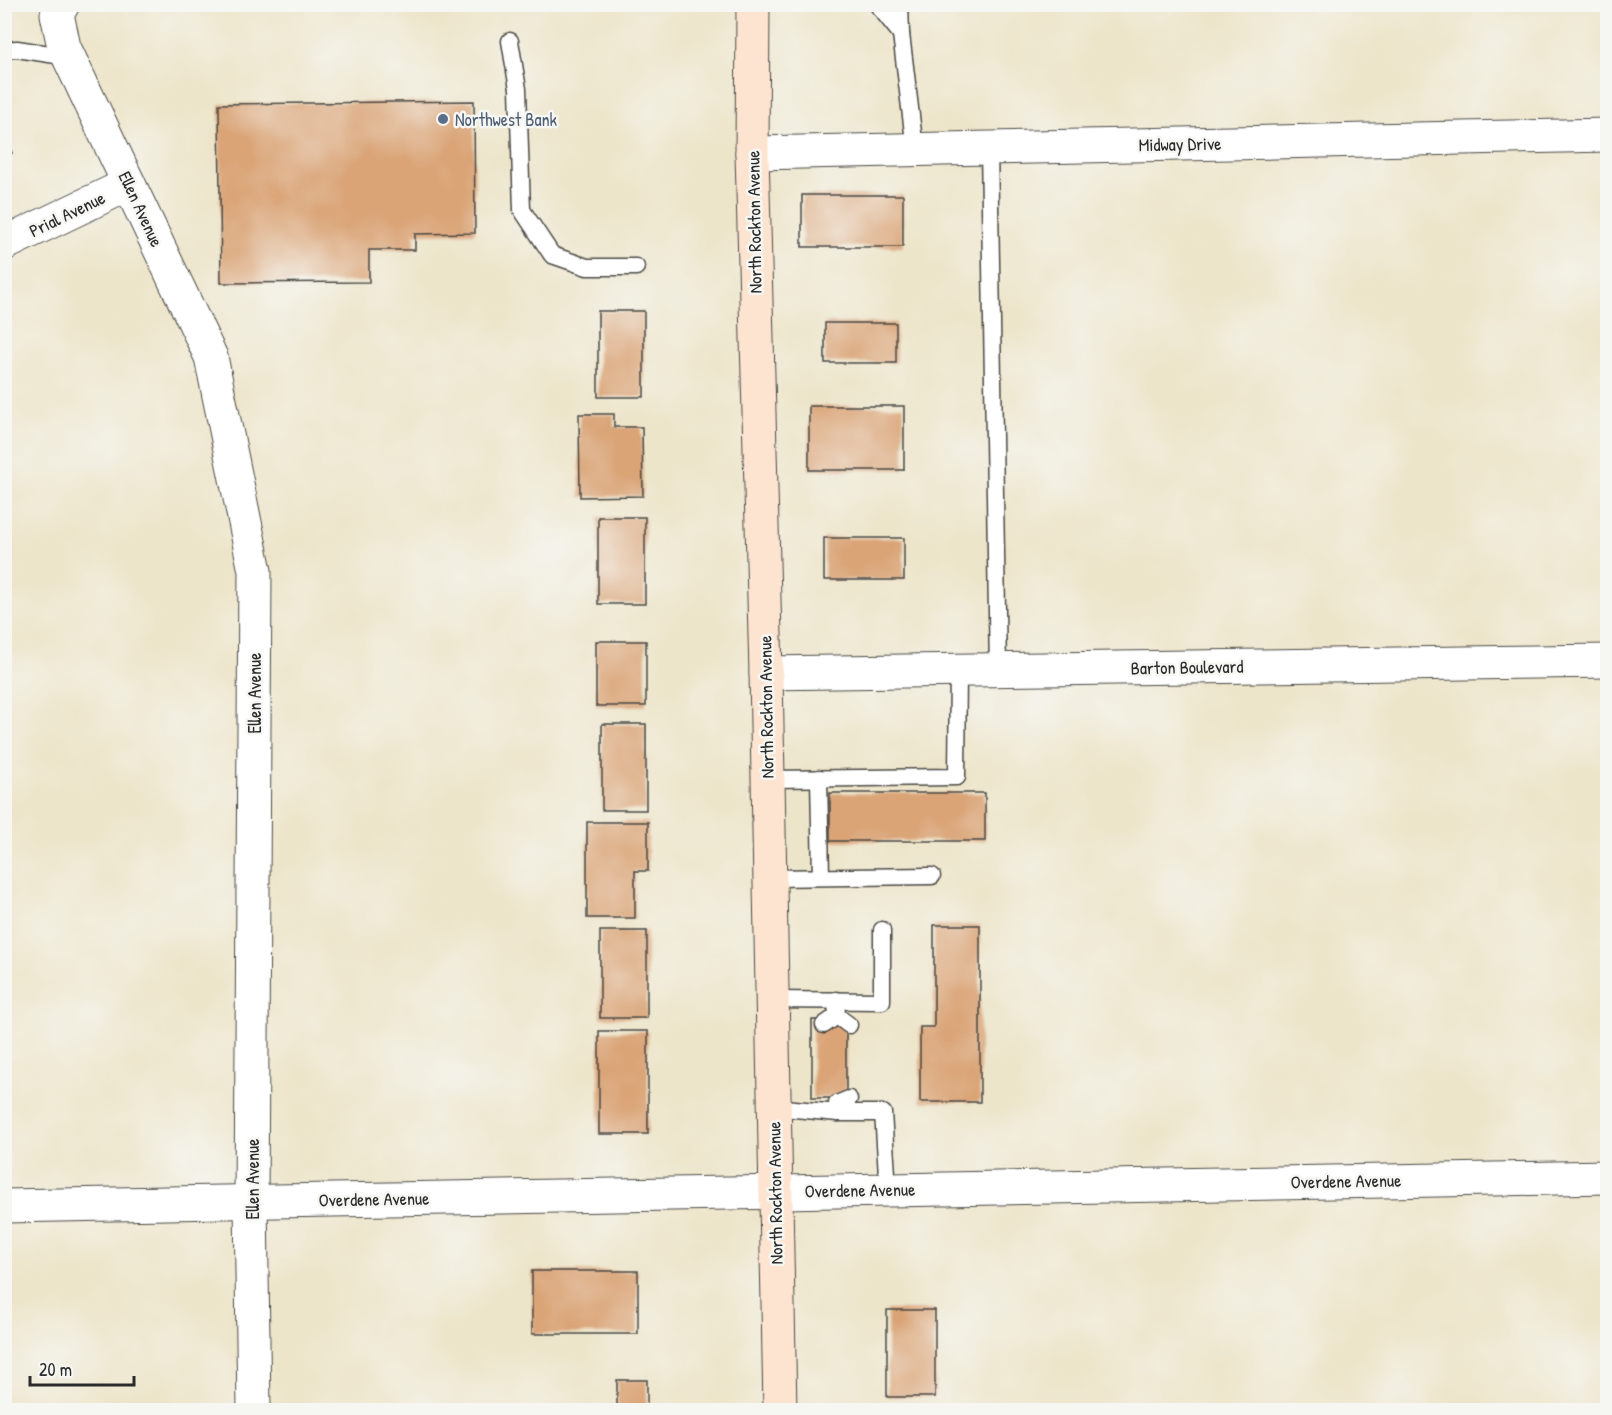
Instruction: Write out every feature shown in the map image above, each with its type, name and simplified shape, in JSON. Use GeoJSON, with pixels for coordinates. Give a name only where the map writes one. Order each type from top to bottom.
{"type":"FeatureCollection","features":[{"type":"Feature","properties":{"kind":"main road","name":"North Rockton Avenue"},"geometry":{"type":"LineString","coordinates":[[753,4],[752,153],[766,673],[780,1410]]}},
{"type":"Feature","properties":{"kind":"street","name":"Ellen Avenue"},"geometry":{"type":"LineString","coordinates":[[60,9],[69,57],[212,357],[255,571],[251,1202],[254,1410]]}},
{"type":"Feature","properties":{"kind":"street","name":"Midway Drive"},"geometry":{"type":"LineString","coordinates":[[752,153],[1608,135]]}},
{"type":"Feature","properties":{"kind":"street","name":"Prial Avenue"},"geometry":{"type":"LineString","coordinates":[[4,244],[129,184]]}},
{"type":"Feature","properties":{"kind":"street","name":"Barton Boulevard"},"geometry":{"type":"LineString","coordinates":[[766,673],[1608,661]]}},
{"type":"Feature","properties":{"kind":"street","name":"Overdene Avenue"},"geometry":{"type":"LineString","coordinates":[[4,1206],[1608,1177]]}},
{"type":"Feature","properties":{"kind":"lane"},"geometry":{"type":"LineString","coordinates":[[877,4],[901,34]]}},
{"type":"Feature","properties":{"kind":"lane"},"geometry":{"type":"LineString","coordinates":[[900,4],[901,34],[915,149]]}},
{"type":"Feature","properties":{"kind":"lane"},"geometry":{"type":"LineString","coordinates":[[510,41],[518,89],[522,210],[552,255],[587,267],[636,267]]}},
{"type":"Feature","properties":{"kind":"lane"},"geometry":{"type":"LineString","coordinates":[[4,50],[17,49],[69,57]]}},
{"type":"Feature","properties":{"kind":"lane"},"geometry":{"type":"LineString","coordinates":[[988,148],[998,670]]}},
{"type":"Feature","properties":{"kind":"lane"},"geometry":{"type":"LineString","coordinates":[[768,779],[957,777],[958,671]]}},
{"type":"Feature","properties":{"kind":"lane"},"geometry":{"type":"LineString","coordinates":[[819,778],[820,876]]}},
{"type":"Feature","properties":{"kind":"lane"},"geometry":{"type":"LineString","coordinates":[[769,878],[932,876]]}},
{"type":"Feature","properties":{"kind":"lane"},"geometry":{"type":"LineString","coordinates":[[772,1000],[836,1016],[882,1000],[882,930]]}},
{"type":"Feature","properties":{"kind":"lane"},"geometry":{"type":"LineString","coordinates":[[773,1107],[837,1104],[883,1113],[888,1190]]}},
{"type":"Feature","properties":{"kind":"building"},"geometry":{"type":"Polygon","coordinates":[[[474,101],[475,233],[415,234],[415,250],[369,250],[369,282],[221,283],[219,104],[474,101]]]}},
{"type":"Feature","properties":{"kind":"building"},"geometry":{"type":"Polygon","coordinates":[[[5,136],[12,153],[5,156],[5,136]]]}},
{"type":"Feature","properties":{"kind":"building"},"geometry":{"type":"Polygon","coordinates":[[[802,195],[903,195],[903,247],[802,247],[802,195]]]}},
{"type":"Feature","properties":{"kind":"building"},"geometry":{"type":"Polygon","coordinates":[[[598,311],[644,311],[644,397],[598,397],[598,311]]]}},
{"type":"Feature","properties":{"kind":"building"},"geometry":{"type":"Polygon","coordinates":[[[825,323],[896,323],[896,363],[825,363],[825,323]]]}},
{"type":"Feature","properties":{"kind":"building"},"geometry":{"type":"Polygon","coordinates":[[[809,406],[904,406],[904,470],[809,470],[809,406]]]}},
{"type":"Feature","properties":{"kind":"building"},"geometry":{"type":"Polygon","coordinates":[[[579,414],[614,414],[614,427],[642,427],[643,496],[580,497],[579,414]]]}},
{"type":"Feature","properties":{"kind":"building"},"geometry":{"type":"Polygon","coordinates":[[[598,517],[645,517],[645,604],[598,604],[598,517]]]}},
{"type":"Feature","properties":{"kind":"building"},"geometry":{"type":"Polygon","coordinates":[[[824,538],[904,538],[904,580],[824,580],[824,538]]]}},
{"type":"Feature","properties":{"kind":"building"},"geometry":{"type":"Polygon","coordinates":[[[596,641],[646,641],[646,706],[596,706],[596,641]]]}},
{"type":"Feature","properties":{"kind":"building"},"geometry":{"type":"Polygon","coordinates":[[[602,724],[646,724],[646,810],[602,810],[602,724]]]}},
{"type":"Feature","properties":{"kind":"building"},"geometry":{"type":"Polygon","coordinates":[[[830,793],[985,793],[985,841],[830,841],[830,793]]]}},
{"type":"Feature","properties":{"kind":"building"},"geometry":{"type":"Polygon","coordinates":[[[587,822],[648,822],[648,871],[635,871],[635,918],[587,918],[587,822]]]}},
{"type":"Feature","properties":{"kind":"building"},"geometry":{"type":"Polygon","coordinates":[[[934,925],[980,925],[980,1102],[920,1102],[920,1027],[934,1027],[934,925]]]}},
{"type":"Feature","properties":{"kind":"building"},"geometry":{"type":"Polygon","coordinates":[[[600,931],[647,931],[647,1018],[600,1018],[600,931]]]}},
{"type":"Feature","properties":{"kind":"building"},"geometry":{"type":"Polygon","coordinates":[[[812,1020],[846,1020],[846,1098],[812,1098],[812,1020]]]}},
{"type":"Feature","properties":{"kind":"building"},"geometry":{"type":"Polygon","coordinates":[[[599,1031],[648,1031],[648,1134],[599,1134],[599,1031]]]}},
{"type":"Feature","properties":{"kind":"building"},"geometry":{"type":"Polygon","coordinates":[[[532,1271],[638,1271],[638,1334],[532,1334],[532,1271]]]}},
{"type":"Feature","properties":{"kind":"building"},"geometry":{"type":"Polygon","coordinates":[[[887,1310],[935,1310],[935,1397],[887,1397],[887,1310]]]}},
{"type":"Feature","properties":{"kind":"building"},"geometry":{"type":"Polygon","coordinates":[[[617,1380],[647,1380],[647,1410],[617,1410],[617,1380]]]}},
{"type":"Feature","properties":{"kind":"place","name":"Northwest Bank"},"geometry":{"type":"Point","coordinates":[443,119]}}]}
